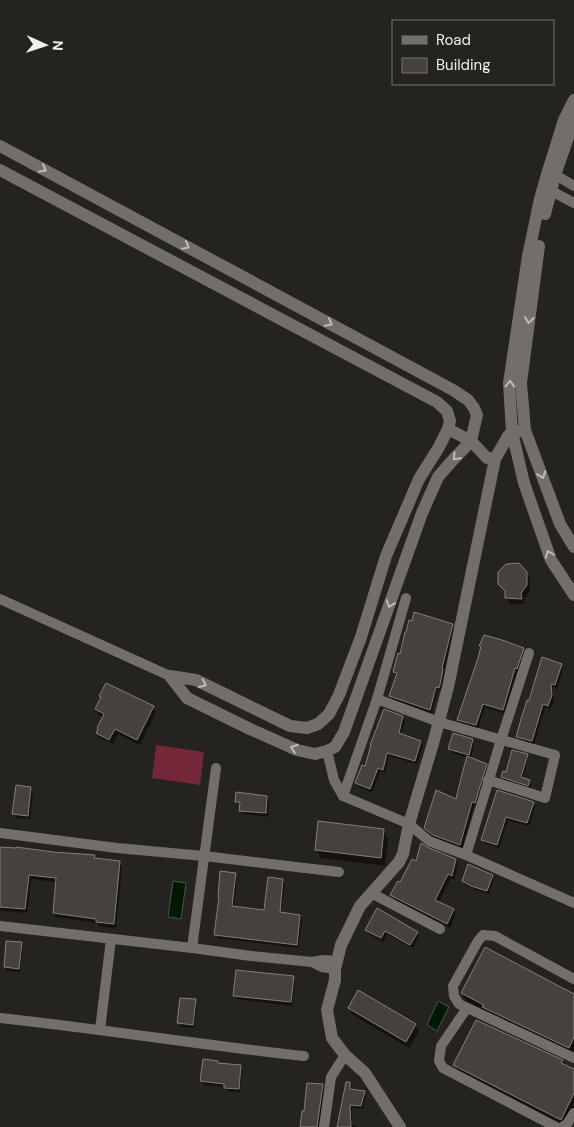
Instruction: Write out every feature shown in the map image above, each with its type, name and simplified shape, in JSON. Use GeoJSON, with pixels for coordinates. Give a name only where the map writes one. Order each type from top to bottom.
{"type":"FeatureCollection","features":[{"type":"Feature","properties":{"kind":"street"},"geometry":{"type":"LineString","coordinates":[[574,100],[564,120],[547,188],[534,227],[509,383],[512,432],[524,483],[551,560],[574,595]]}},
{"type":"Feature","properties":{"kind":"street"},"geometry":{"type":"LineString","coordinates":[[551,173],[574,120]]}},
{"type":"Feature","properties":{"kind":"street"},"geometry":{"type":"LineString","coordinates":[[0,146],[453,390],[468,400],[474,408],[476,415],[471,442],[438,477],[422,513],[344,732],[335,747],[315,754],[297,750],[187,698],[170,676]]}},
{"type":"Feature","properties":{"kind":"street"},"geometry":{"type":"LineString","coordinates":[[0,170],[437,402],[448,411],[450,421],[439,448],[418,479],[386,556],[361,638],[339,695],[329,714],[318,724],[307,728],[290,726],[196,680],[170,676],[0,599]]}},
{"type":"Feature","properties":{"kind":"street"},"geometry":{"type":"LineString","coordinates":[[551,173],[574,186]]}},
{"type":"Feature","properties":{"kind":"street"},"geometry":{"type":"LineString","coordinates":[[547,188],[574,203]]}},
{"type":"Feature","properties":{"kind":"street"},"geometry":{"type":"LineString","coordinates":[[547,188],[521,383],[525,430],[560,524],[574,547]]}},
{"type":"Feature","properties":{"kind":"street"},"geometry":{"type":"LineString","coordinates":[[448,429],[471,442],[487,458],[495,459]]}},
{"type":"Feature","properties":{"kind":"street"},"geometry":{"type":"LineString","coordinates":[[400,1127],[365,1073],[332,1038],[328,1010],[335,980],[336,965],[342,945],[360,906],[399,862],[403,854],[409,824],[448,687],[495,459],[512,432],[525,430]]}},
{"type":"Feature","properties":{"kind":"street"},"geometry":{"type":"LineString","coordinates":[[343,796],[377,699],[406,598]]}},
{"type":"Feature","properties":{"kind":"street"},"geometry":{"type":"LineString","coordinates":[[466,855],[488,780],[530,653]]}},
{"type":"Feature","properties":{"kind":"street"},"geometry":{"type":"LineString","coordinates":[[377,699],[439,722],[555,755],[544,798],[488,780]]}},
{"type":"Feature","properties":{"kind":"street"},"geometry":{"type":"LineString","coordinates":[[327,751],[334,780],[343,796],[409,824],[429,841],[466,855],[574,903]]}},
{"type":"Feature","properties":{"kind":"street"},"geometry":{"type":"LineString","coordinates":[[192,948],[216,768]]}},
{"type":"Feature","properties":{"kind":"street"},"geometry":{"type":"LineString","coordinates":[[0,833],[117,848],[339,872]]}},
{"type":"Feature","properties":{"kind":"street"},"geometry":{"type":"LineString","coordinates":[[372,893],[440,929]]}},
{"type":"Feature","properties":{"kind":"street"},"geometry":{"type":"LineString","coordinates":[[0,926],[252,956],[312,962],[323,960],[336,965]]}},
{"type":"Feature","properties":{"kind":"street"},"geometry":{"type":"LineString","coordinates":[[574,979],[495,936],[483,935],[453,986],[454,996],[458,1004],[574,1058]]}},
{"type":"Feature","properties":{"kind":"street"},"geometry":{"type":"LineString","coordinates":[[100,1030],[111,939]]}},
{"type":"Feature","properties":{"kind":"street"},"geometry":{"type":"LineString","coordinates":[[466,1008],[441,1046],[439,1061],[443,1068],[556,1127]]}},
{"type":"Feature","properties":{"kind":"street"},"geometry":{"type":"LineString","coordinates":[[0,1018],[304,1056]]}},
{"type":"Feature","properties":{"kind":"street"},"geometry":{"type":"LineString","coordinates":[[324,1127],[331,1077],[346,1055]]}},
{"type":"Feature","properties":{"kind":"street"},"geometry":{"type":"LineString","coordinates":[[562,1127],[567,1124],[574,1113]]}},
{"type":"Feature","properties":{"kind":"shaded area"},"geometry":{"type":"Polygon","coordinates":[[[156,745],[204,752],[200,785],[152,778],[156,745]]]}},
{"type":"Feature","properties":{"kind":"shaded area"},"geometry":{"type":"Polygon","coordinates":[[[173,881],[186,883],[181,919],[168,917],[173,881]]]}},
{"type":"Feature","properties":{"kind":"shaded area"},"geometry":{"type":"Polygon","coordinates":[[[438,1001],[449,1007],[437,1031],[427,1025],[438,1001]]]}},
{"type":"Feature","properties":{"kind":"building"},"geometry":{"type":"Polygon","coordinates":[[[519,563],[527,572],[527,585],[521,593],[522,599],[505,598],[505,591],[498,584],[498,572],[506,564],[519,563]]]}},
{"type":"Feature","properties":{"kind":"building"},"geometry":{"type":"Polygon","coordinates":[[[414,612],[453,624],[442,668],[440,685],[439,688],[436,687],[430,710],[389,696],[397,673],[393,672],[398,653],[400,654],[409,620],[412,621],[414,612]]]}},
{"type":"Feature","properties":{"kind":"building"},"geometry":{"type":"Polygon","coordinates":[[[484,635],[524,648],[517,669],[515,668],[503,710],[483,704],[476,725],[457,720],[484,635]]]}},
{"type":"Feature","properties":{"kind":"building"},"geometry":{"type":"Polygon","coordinates":[[[542,657],[562,664],[555,685],[551,684],[552,695],[548,706],[543,704],[532,741],[516,737],[542,657]]]}},
{"type":"Feature","properties":{"kind":"building"},"geometry":{"type":"Polygon","coordinates":[[[106,683],[154,706],[137,740],[115,729],[109,740],[96,733],[104,714],[95,709],[106,683]]]}},
{"type":"Feature","properties":{"kind":"building"},"geometry":{"type":"Polygon","coordinates":[[[384,709],[403,716],[399,733],[421,741],[415,761],[387,753],[383,770],[378,768],[370,789],[355,783],[362,765],[365,766],[370,745],[384,709]]]}},
{"type":"Feature","properties":{"kind":"building"},"geometry":{"type":"Polygon","coordinates":[[[453,733],[473,739],[469,755],[448,749],[453,733]]]}},
{"type":"Feature","properties":{"kind":"building"},"geometry":{"type":"Polygon","coordinates":[[[512,750],[528,754],[521,777],[530,780],[528,786],[501,777],[503,771],[506,772],[512,750]]]}},
{"type":"Feature","properties":{"kind":"building"},"geometry":{"type":"Polygon","coordinates":[[[467,756],[487,764],[475,803],[472,802],[460,845],[433,835],[424,828],[436,790],[456,799],[467,756]]]}},
{"type":"Feature","properties":{"kind":"building"},"geometry":{"type":"Polygon","coordinates":[[[16,785],[31,787],[28,816],[12,814],[16,785]]]}},
{"type":"Feature","properties":{"kind":"building"},"geometry":{"type":"Polygon","coordinates":[[[497,790],[534,802],[527,823],[506,817],[497,845],[481,840],[497,790]]]}},
{"type":"Feature","properties":{"kind":"building"},"geometry":{"type":"Polygon","coordinates":[[[236,792],[267,796],[266,813],[239,811],[240,802],[235,802],[236,792]]]}},
{"type":"Feature","properties":{"kind":"building"},"geometry":{"type":"Polygon","coordinates":[[[318,821],[384,829],[381,858],[315,850],[318,821]]]}},
{"type":"Feature","properties":{"kind":"building"},"geometry":{"type":"Polygon","coordinates":[[[421,843],[456,859],[452,876],[448,874],[435,900],[454,909],[447,924],[390,895],[398,881],[400,882],[412,859],[416,861],[421,843]]]}},
{"type":"Feature","properties":{"kind":"building"},"geometry":{"type":"Polygon","coordinates":[[[0,847],[95,855],[94,858],[120,861],[114,924],[96,922],[96,919],[53,913],[56,878],[29,875],[25,909],[0,907],[0,847]]]}},
{"type":"Feature","properties":{"kind":"building"},"geometry":{"type":"Polygon","coordinates":[[[468,864],[493,875],[487,891],[462,881],[468,864]]]}},
{"type":"Feature","properties":{"kind":"building"},"geometry":{"type":"Polygon","coordinates":[[[220,871],[236,873],[232,906],[264,910],[268,877],[283,879],[280,912],[300,915],[297,945],[214,935],[220,871]]]}},
{"type":"Feature","properties":{"kind":"building"},"geometry":{"type":"Polygon","coordinates":[[[377,908],[418,932],[410,945],[385,931],[381,938],[365,930],[377,908]]]}},
{"type":"Feature","properties":{"kind":"building"},"geometry":{"type":"Polygon","coordinates":[[[6,941],[22,942],[19,969],[4,967],[6,941]]]}},
{"type":"Feature","properties":{"kind":"building"},"geometry":{"type":"Polygon","coordinates":[[[485,947],[574,994],[574,1037],[569,1048],[482,1007],[484,1005],[461,993],[485,947]]]}},
{"type":"Feature","properties":{"kind":"building"},"geometry":{"type":"Polygon","coordinates":[[[236,970],[294,976],[291,1002],[233,996],[236,970]]]}},
{"type":"Feature","properties":{"kind":"building"},"geometry":{"type":"Polygon","coordinates":[[[358,990],[416,1024],[406,1042],[348,1008],[358,990]]]}},
{"type":"Feature","properties":{"kind":"building"},"geometry":{"type":"Polygon","coordinates":[[[180,998],[196,999],[193,1025],[177,1023],[180,998]]]}},
{"type":"Feature","properties":{"kind":"building"},"geometry":{"type":"Polygon","coordinates":[[[476,1020],[563,1060],[561,1063],[574,1069],[574,1093],[561,1120],[453,1065],[476,1020]]]}},
{"type":"Feature","properties":{"kind":"building"},"geometry":{"type":"Polygon","coordinates":[[[203,1059],[218,1061],[218,1063],[241,1065],[239,1089],[224,1088],[224,1084],[200,1081],[203,1059]]]}},
{"type":"Feature","properties":{"kind":"building"},"geometry":{"type":"Polygon","coordinates":[[[346,1082],[350,1082],[350,1089],[365,1091],[361,1106],[350,1105],[351,1127],[337,1127],[346,1082]]]}},
{"type":"Feature","properties":{"kind":"building"},"geometry":{"type":"Polygon","coordinates":[[[307,1083],[323,1084],[317,1127],[300,1127],[307,1083]]]}}]}
